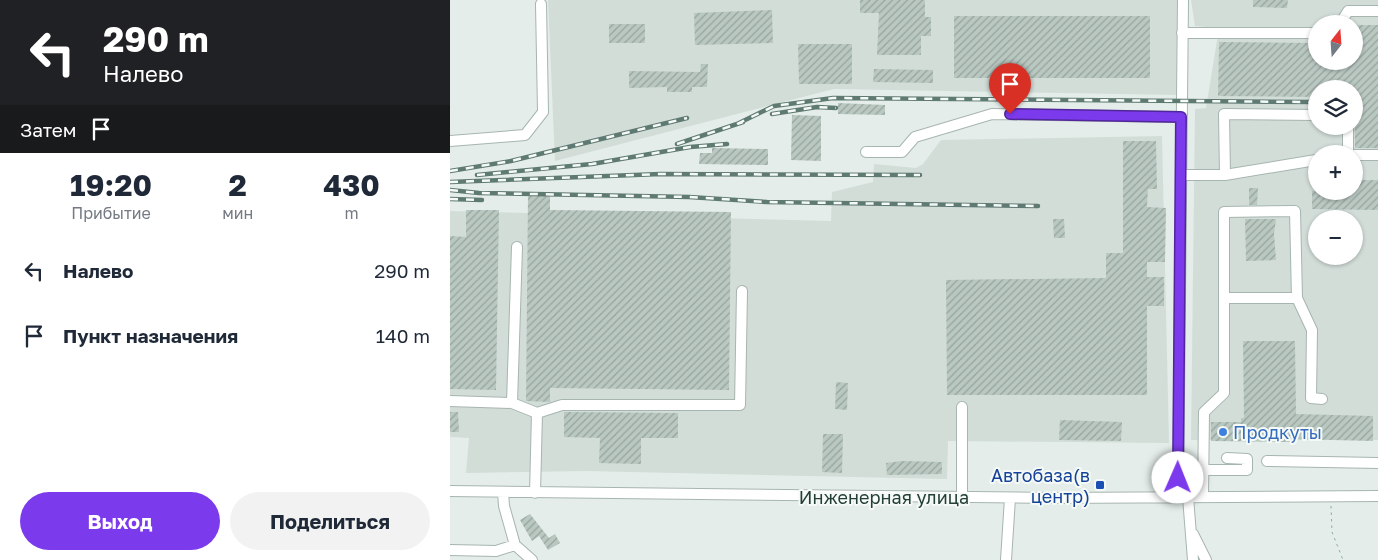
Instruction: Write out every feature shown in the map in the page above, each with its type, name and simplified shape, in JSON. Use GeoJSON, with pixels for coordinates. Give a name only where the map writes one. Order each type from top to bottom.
{"type":"FeatureCollection","features":[{"type":"Feature","properties":{"kind":"street"},"geometry":{"type":"LineString","coordinates":[[1183,0],[1181,117],[1183,497],[1191,531],[1192,560]]}},
{"type":"Feature","properties":{"kind":"street"},"geometry":{"type":"LineString","coordinates":[[450,141],[525,135],[543,112],[541,4]]}},
{"type":"Feature","properties":{"kind":"street"},"geometry":{"type":"LineString","coordinates":[[1346,15],[1348,11],[1378,11]]}},
{"type":"Feature","properties":{"kind":"street"},"geometry":{"type":"LineString","coordinates":[[1182,33],[1308,33]]}},
{"type":"Feature","properties":{"kind":"street"},"geometry":{"type":"LineString","coordinates":[[866,152],[902,152],[916,137],[992,114],[1181,117]]}},
{"type":"Feature","properties":{"kind":"street"},"geometry":{"type":"LineString","coordinates":[[1225,175],[1224,114],[1308,115]]}},
{"type":"Feature","properties":{"kind":"street"},"geometry":{"type":"LineString","coordinates":[[1363,155],[1378,155]]}},
{"type":"Feature","properties":{"kind":"street"},"geometry":{"type":"LineString","coordinates":[[1181,175],[1225,175],[1308,161]]}},
{"type":"Feature","properties":{"kind":"street"},"geometry":{"type":"LineString","coordinates":[[1203,497],[1204,412],[1224,393],[1224,212],[1295,211],[1297,298],[1312,330],[1311,398],[1322,399]]}},
{"type":"Feature","properties":{"kind":"street"},"geometry":{"type":"LineString","coordinates":[[512,403],[517,248]]}},
{"type":"Feature","properties":{"kind":"street"},"geometry":{"type":"LineString","coordinates":[[450,401],[512,403],[536,413],[562,405],[740,405],[742,291]]}},
{"type":"Feature","properties":{"kind":"street"},"geometry":{"type":"LineString","coordinates":[[1224,298],[1297,298]]}},
{"type":"Feature","properties":{"kind":"street"},"geometry":{"type":"LineString","coordinates":[[962,406],[962,497]]}},
{"type":"Feature","properties":{"kind":"street"},"geometry":{"type":"LineString","coordinates":[[535,493],[536,413]]}},
{"type":"Feature","properties":{"kind":"street"},"geometry":{"type":"LineString","coordinates":[[1203,470],[1247,470],[1247,458],[1226,458]]}},
{"type":"Feature","properties":{"kind":"street"},"geometry":{"type":"LineString","coordinates":[[1267,461],[1378,464]]}},
{"type":"Feature","properties":{"kind":"street","name":"Инженерная улица"},"geometry":{"type":"LineString","coordinates":[[450,491],[1010,498],[1331,498],[1378,496]]}},
{"type":"Feature","properties":{"kind":"street"},"geometry":{"type":"LineString","coordinates":[[503,492],[504,506],[515,545],[532,560]]}},
{"type":"Feature","properties":{"kind":"street"},"geometry":{"type":"LineString","coordinates":[[1006,560],[1010,498]]}},
{"type":"Feature","properties":{"kind":"street"},"geometry":{"type":"LineString","coordinates":[[1191,531],[1206,560]]}},
{"type":"Feature","properties":{"kind":"street"},"geometry":{"type":"LineString","coordinates":[[450,550],[496,551],[515,545]]}},
{"type":"Feature","properties":{"kind":"path"},"geometry":{"type":"LineString","coordinates":[[1331,498],[1332,532],[1343,560]]}},
{"type":"Feature","properties":{"kind":"shaded area"},"geometry":{"type":"Polygon","coordinates":[[[548,0],[1189,0],[1180,95],[834,89],[555,161],[548,0]]]}},
{"type":"Feature","properties":{"kind":"shaded area"},"geometry":{"type":"Polygon","coordinates":[[[1191,0],[1378,0],[1378,440],[1191,440],[1195,109],[1206,108],[1219,28],[1195,26],[1191,0]]]}},
{"type":"Feature","properties":{"kind":"shaded area"},"geometry":{"type":"Polygon","coordinates":[[[1162,136],[1169,443],[948,441],[947,479],[586,471],[466,473],[469,438],[450,437],[450,211],[831,221],[832,192],[873,182],[874,164],[916,168],[923,164],[941,140],[1162,136]]]}},
{"type":"Feature","properties":{"kind":"building"},"geometry":{"type":"Polygon","coordinates":[[[860,0],[925,0],[925,17],[931,17],[931,36],[921,36],[921,55],[877,55],[879,13],[860,13],[860,0]]]}},
{"type":"Feature","properties":{"kind":"building"},"geometry":{"type":"Polygon","coordinates":[[[1253,0],[1288,0],[1287,8],[1253,7],[1253,0]]]}},
{"type":"Feature","properties":{"kind":"building"},"geometry":{"type":"Polygon","coordinates":[[[772,10],[773,43],[695,45],[694,13],[772,10]]]}},
{"type":"Feature","properties":{"kind":"building"},"geometry":{"type":"Polygon","coordinates":[[[954,16],[1150,16],[1150,78],[954,78],[954,16]]]}},
{"type":"Feature","properties":{"kind":"building"},"geometry":{"type":"Polygon","coordinates":[[[609,24],[645,24],[645,43],[609,43],[609,24]]]}},
{"type":"Feature","properties":{"kind":"building"},"geometry":{"type":"Polygon","coordinates":[[[1363,25],[1378,25],[1378,148],[1363,148],[1363,145],[1355,145],[1355,135],[1363,135],[1363,80],[1308,80],[1308,97],[1218,96],[1219,42],[1308,43],[1308,70],[1363,70],[1363,25]]]}},
{"type":"Feature","properties":{"kind":"building"},"geometry":{"type":"Polygon","coordinates":[[[798,44],[852,44],[852,84],[799,84],[798,44]]]}},
{"type":"Feature","properties":{"kind":"building"},"geometry":{"type":"Polygon","coordinates":[[[701,64],[708,64],[707,87],[692,87],[692,92],[667,92],[667,87],[629,88],[629,71],[700,72],[701,64]]]}},
{"type":"Feature","properties":{"kind":"building"},"geometry":{"type":"Polygon","coordinates":[[[874,69],[933,70],[933,83],[873,82],[874,69]]]}},
{"type":"Feature","properties":{"kind":"building"},"geometry":{"type":"Polygon","coordinates":[[[838,103],[885,105],[885,115],[838,114],[838,103]]]}},
{"type":"Feature","properties":{"kind":"building"},"geometry":{"type":"Polygon","coordinates":[[[792,115],[821,116],[821,161],[791,160],[792,115]]]}},
{"type":"Feature","properties":{"kind":"building"},"geometry":{"type":"Polygon","coordinates":[[[1123,141],[1156,141],[1157,189],[1148,189],[1147,207],[1166,208],[1165,262],[1147,262],[1147,277],[1164,277],[1164,306],[1147,306],[1147,395],[947,395],[946,280],[1106,278],[1106,253],[1123,253],[1123,141]]]}},
{"type":"Feature","properties":{"kind":"building"},"geometry":{"type":"Polygon","coordinates":[[[712,148],[768,149],[768,165],[699,164],[700,153],[712,153],[712,148]]]}},
{"type":"Feature","properties":{"kind":"building"},"geometry":{"type":"Polygon","coordinates":[[[1363,180],[1378,180],[1378,210],[1312,209],[1312,200],[1363,200],[1363,180]]]}},
{"type":"Feature","properties":{"kind":"building"},"geometry":{"type":"Polygon","coordinates":[[[1249,188],[1258,188],[1257,205],[1249,205],[1249,188]]]}},
{"type":"Feature","properties":{"kind":"building"},"geometry":{"type":"Polygon","coordinates":[[[528,194],[550,194],[550,210],[731,212],[729,390],[550,388],[550,402],[526,401],[528,194]]]}},
{"type":"Feature","properties":{"kind":"building"},"geometry":{"type":"Polygon","coordinates":[[[466,210],[499,210],[496,390],[450,389],[450,236],[466,237],[466,210]]]}},
{"type":"Feature","properties":{"kind":"building"},"geometry":{"type":"Polygon","coordinates":[[[1053,219],[1064,219],[1065,238],[1054,238],[1053,219]]]}},
{"type":"Feature","properties":{"kind":"building"},"geometry":{"type":"Polygon","coordinates":[[[1245,219],[1276,219],[1274,234],[1276,260],[1246,261],[1245,219]]]}},
{"type":"Feature","properties":{"kind":"building"},"geometry":{"type":"Polygon","coordinates":[[[1243,341],[1295,341],[1296,414],[1373,416],[1373,441],[1291,439],[1291,442],[1211,441],[1211,422],[1241,422],[1241,418],[1244,418],[1243,341]]]}},
{"type":"Feature","properties":{"kind":"building"},"geometry":{"type":"Polygon","coordinates":[[[836,382],[848,383],[847,410],[835,409],[836,382]]]}},
{"type":"Feature","properties":{"kind":"building"},"geometry":{"type":"Polygon","coordinates":[[[450,412],[458,412],[459,432],[450,432],[450,412]]]}},
{"type":"Feature","properties":{"kind":"building"},"geometry":{"type":"Polygon","coordinates":[[[564,412],[678,413],[678,438],[641,438],[641,464],[599,463],[600,438],[564,437],[564,412]]]}},
{"type":"Feature","properties":{"kind":"building"},"geometry":{"type":"Polygon","coordinates":[[[1060,420],[1122,422],[1121,441],[1059,440],[1060,420]]]}},
{"type":"Feature","properties":{"kind":"building"},"geometry":{"type":"Polygon","coordinates":[[[823,434],[843,434],[842,473],[822,472],[823,434]]]}},
{"type":"Feature","properties":{"kind":"building"},"geometry":{"type":"Polygon","coordinates":[[[902,461],[942,462],[942,474],[887,475],[886,463],[902,461]]]}},
{"type":"Feature","properties":{"kind":"building"},"geometry":{"type":"Polygon","coordinates":[[[530,514],[549,538],[555,534],[560,543],[548,550],[539,536],[532,541],[520,520],[530,514]]]}},
{"type":"Feature","properties":{"kind":"railway"},"geometry":{"type":"LineString","coordinates":[[737,124],[774,106],[833,98],[1308,102]]}},
{"type":"Feature","properties":{"kind":"railway"},"geometry":{"type":"LineString","coordinates":[[772,114],[817,107],[836,108]]}},
{"type":"Feature","properties":{"kind":"railway"},"geometry":{"type":"LineString","coordinates":[[450,171],[511,161],[687,118]]}},
{"type":"Feature","properties":{"kind":"railway"},"geometry":{"type":"LineString","coordinates":[[677,144],[743,122]]}},
{"type":"Feature","properties":{"kind":"railway"},"geometry":{"type":"LineString","coordinates":[[477,175],[592,164],[690,147],[727,144]]}},
{"type":"Feature","properties":{"kind":"railway"},"geometry":{"type":"LineString","coordinates":[[450,182],[661,174],[920,175]]}},
{"type":"Feature","properties":{"kind":"railway"},"geometry":{"type":"LineString","coordinates":[[450,190],[479,193],[689,197],[767,202],[1038,206]]}},
{"type":"Feature","properties":{"kind":"railway"},"geometry":{"type":"LineString","coordinates":[[450,199],[482,200]]}},
{"type":"Feature","properties":{"kind":"place","name":"Продкуты"},"geometry":{"type":"Point","coordinates":[1223,432]}},
{"type":"Feature","properties":{"kind":"place","name":"Автобаза(в центр)"},"geometry":{"type":"Point","coordinates":[1100,485]}},
{"type":"Feature","properties":{"kind":"route"},"geometry":{"type":"LineString","coordinates":[[1010,114],[1181,117],[1178,478]]}}]}
